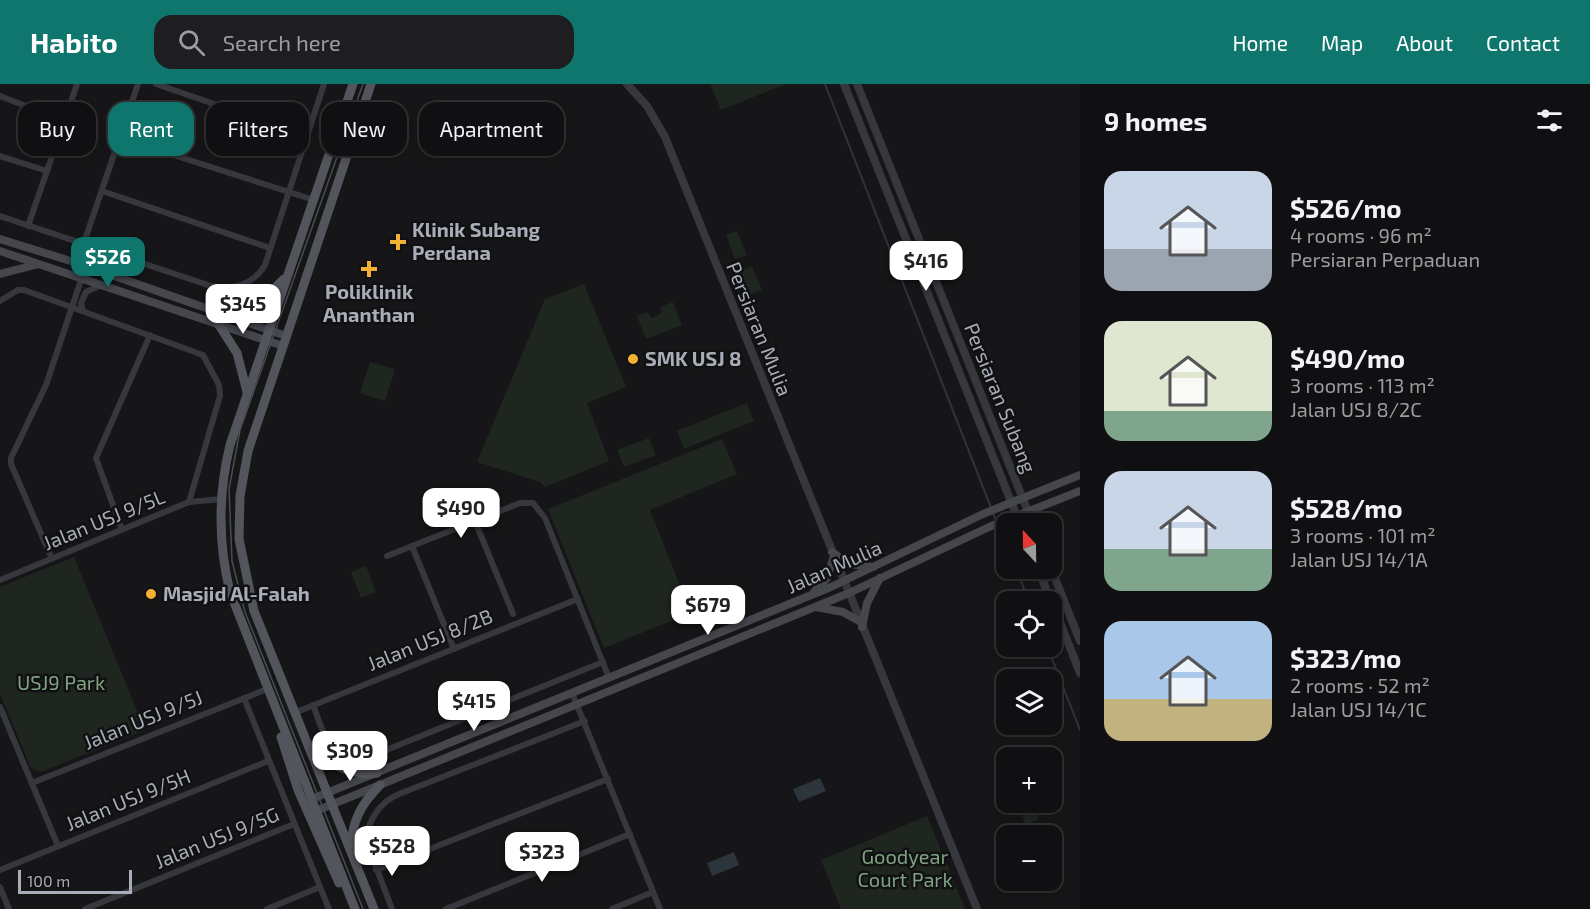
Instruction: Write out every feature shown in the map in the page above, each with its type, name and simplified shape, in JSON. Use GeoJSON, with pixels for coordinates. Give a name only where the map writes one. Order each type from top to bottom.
{"type":"FeatureCollection","features":[{"type":"Feature","properties":{"kind":"main road"},"geometry":{"type":"LineString","coordinates":[[353,84],[230,446],[224,471],[220,538],[225,573],[267,689],[354,909]]}},
{"type":"Feature","properties":{"kind":"main road"},"geometry":{"type":"LineString","coordinates":[[371,84],[248,451],[240,496],[239,539],[254,611],[374,909]]}},
{"type":"Feature","properties":{"kind":"main road"},"geometry":{"type":"LineString","coordinates":[[0,239],[77,263],[270,331],[284,341]]}},
{"type":"Feature","properties":{"kind":"main road"},"geometry":{"type":"LineString","coordinates":[[0,251],[267,341],[284,341]]}},
{"type":"Feature","properties":{"kind":"main road"},"geometry":{"type":"LineString","coordinates":[[0,274],[38,264]]}},
{"type":"Feature","properties":{"kind":"main road"},"geometry":{"type":"LineString","coordinates":[[224,315],[258,304],[287,276]]}},
{"type":"Feature","properties":{"kind":"main road"},"geometry":{"type":"LineString","coordinates":[[219,325],[237,353],[245,378],[247,397]]}},
{"type":"Feature","properties":{"kind":"main road","name":"Jalan Mulia"},"geometry":{"type":"LineString","coordinates":[[609,678],[844,582],[983,514],[1080,475]]}},
{"type":"Feature","properties":{"kind":"main road"},"geometry":{"type":"LineString","coordinates":[[1028,512],[1080,491]]}},
{"type":"Feature","properties":{"kind":"main road"},"geometry":{"type":"LineString","coordinates":[[316,811],[849,593],[996,524]]}},
{"type":"Feature","properties":{"kind":"main road"},"geometry":{"type":"LineString","coordinates":[[807,597],[827,578],[833,554],[849,564],[877,567]]}},
{"type":"Feature","properties":{"kind":"main road"},"geometry":{"type":"LineString","coordinates":[[815,607],[843,612],[861,624],[867,603],[881,578]]}},
{"type":"Feature","properties":{"kind":"main road"},"geometry":{"type":"LineString","coordinates":[[312,799],[609,678]]}},
{"type":"Feature","properties":{"kind":"main road"},"geometry":{"type":"LineString","coordinates":[[273,703],[298,790],[317,837],[354,909]]}},
{"type":"Feature","properties":{"kind":"main road"},"geometry":{"type":"LineString","coordinates":[[307,745],[344,769],[366,775],[377,773]]}},
{"type":"Feature","properties":{"kind":"main road"},"geometry":{"type":"LineString","coordinates":[[351,854],[352,830],[360,807],[380,785]]}},
{"type":"Feature","properties":{"kind":"street"},"geometry":{"type":"LineString","coordinates":[[71,102],[77,84]]}},
{"type":"Feature","properties":{"kind":"street"},"geometry":{"type":"LineString","coordinates":[[132,102],[138,84]]}},
{"type":"Feature","properties":{"kind":"street"},"geometry":{"type":"LineString","coordinates":[[156,84],[208,102]]}},
{"type":"Feature","properties":{"kind":"street"},"geometry":{"type":"LineString","coordinates":[[309,130],[324,84]]}},
{"type":"Feature","properties":{"kind":"street","name":"Persiaran Mulia"},"geometry":{"type":"LineString","coordinates":[[627,84],[647,106],[665,137],[977,909]]}},
{"type":"Feature","properties":{"kind":"street","name":"Persiaran Subang"},"geometry":{"type":"LineString","coordinates":[[844,84],[1016,513]]}},
{"type":"Feature","properties":{"kind":"street","name":"Persiaran Subang"},"geometry":{"type":"LineString","coordinates":[[857,84],[1028,512]]}},
{"type":"Feature","properties":{"kind":"street"},"geometry":{"type":"LineString","coordinates":[[0,96],[18,103]]}},
{"type":"Feature","properties":{"kind":"street"},"geometry":{"type":"LineString","coordinates":[[0,156],[47,171]]}},
{"type":"Feature","properties":{"kind":"street"},"geometry":{"type":"LineString","coordinates":[[28,226],[52,156]]}},
{"type":"Feature","properties":{"kind":"street"},"geometry":{"type":"LineString","coordinates":[[77,263],[114,156]]}},
{"type":"Feature","properties":{"kind":"street"},"geometry":{"type":"LineString","coordinates":[[176,156],[314,200]]}},
{"type":"Feature","properties":{"kind":"street"},"geometry":{"type":"LineString","coordinates":[[0,216],[211,286],[228,288],[246,283],[261,272],[301,156]]}},
{"type":"Feature","properties":{"kind":"street"},"geometry":{"type":"LineString","coordinates":[[102,191],[270,248]]}},
{"type":"Feature","properties":{"kind":"street"},"geometry":{"type":"LineString","coordinates":[[52,559],[11,464],[11,458],[46,385],[81,280]]}},
{"type":"Feature","properties":{"kind":"street"},"geometry":{"type":"LineString","coordinates":[[83,311],[81,303],[86,292],[99,286]]}},
{"type":"Feature","properties":{"kind":"street"},"geometry":{"type":"LineString","coordinates":[[0,301],[21,290],[203,355],[220,390],[189,502]]}},
{"type":"Feature","properties":{"kind":"street"},"geometry":{"type":"LineString","coordinates":[[122,530],[96,458],[150,335]]}},
{"type":"Feature","properties":{"kind":"street","name":"Jalan USJ 9/5L"},"geometry":{"type":"LineString","coordinates":[[0,580],[189,502],[222,499]]}},
{"type":"Feature","properties":{"kind":"street"},"geometry":{"type":"LineString","coordinates":[[387,556],[520,503],[533,503],[545,518],[609,678]]}},
{"type":"Feature","properties":{"kind":"street"},"geometry":{"type":"LineString","coordinates":[[475,521],[513,614]]}},
{"type":"Feature","properties":{"kind":"street"},"geometry":{"type":"LineString","coordinates":[[412,546],[454,649]]}},
{"type":"Feature","properties":{"kind":"street"},"geometry":{"type":"LineString","coordinates":[[1055,579],[1080,641]]}},
{"type":"Feature","properties":{"kind":"street","name":"Jalan USJ 8/2B"},"geometry":{"type":"LineString","coordinates":[[294,713],[578,599]]}},
{"type":"Feature","properties":{"kind":"street"},"geometry":{"type":"LineString","coordinates":[[1062,629],[1080,674]]}},
{"type":"Feature","properties":{"kind":"street"},"geometry":{"type":"LineString","coordinates":[[313,705],[325,735],[333,742],[362,752],[384,751],[603,663]]}},
{"type":"Feature","properties":{"kind":"street","name":"Jalan USJ 9/5J"},"geometry":{"type":"LineString","coordinates":[[32,783],[267,689]]}},
{"type":"Feature","properties":{"kind":"street"},"geometry":{"type":"LineString","coordinates":[[572,693],[660,909]]}},
{"type":"Feature","properties":{"kind":"street"},"geometry":{"type":"LineString","coordinates":[[244,698],[329,909]]}},
{"type":"Feature","properties":{"kind":"street"},"geometry":{"type":"LineString","coordinates":[[0,707],[58,846]]}},
{"type":"Feature","properties":{"kind":"street"},"geometry":{"type":"LineString","coordinates":[[392,909],[369,854],[367,831],[381,804],[387,799],[585,721]]}},
{"type":"Feature","properties":{"kind":"street","name":"Jalan USJ 9/5H"},"geometry":{"type":"LineString","coordinates":[[0,870],[268,761]]}},
{"type":"Feature","properties":{"kind":"street"},"geometry":{"type":"LineString","coordinates":[[376,870],[608,779]]}},
{"type":"Feature","properties":{"kind":"street","name":"Jalan USJ 9/5G"},"geometry":{"type":"LineString","coordinates":[[85,909],[294,824]]}},
{"type":"Feature","properties":{"kind":"street"},"geometry":{"type":"LineString","coordinates":[[446,909],[630,834]]}},
{"type":"Feature","properties":{"kind":"street"},"geometry":{"type":"LineString","coordinates":[[0,887],[9,909]]}},
{"type":"Feature","properties":{"kind":"street"},"geometry":{"type":"LineString","coordinates":[[267,909],[320,887]]}},
{"type":"Feature","properties":{"kind":"street"},"geometry":{"type":"LineString","coordinates":[[612,909],[653,892]]}},
{"type":"Feature","properties":{"kind":"green space"},"geometry":{"type":"Polygon","coordinates":[[[710,84],[786,84],[721,110],[710,84]]]}},
{"type":"Feature","properties":{"kind":"green space"},"geometry":{"type":"Polygon","coordinates":[[[737,231],[747,255],[735,259],[726,235],[737,231]]]}},
{"type":"Feature","properties":{"kind":"green space"},"geometry":{"type":"Polygon","coordinates":[[[752,266],[762,290],[750,295],[740,271],[752,266]]]}},
{"type":"Feature","properties":{"kind":"green space"},"geometry":{"type":"Polygon","coordinates":[[[584,284],[626,387],[587,403],[609,461],[545,487],[540,482],[477,462],[545,299],[584,284]]]}},
{"type":"Feature","properties":{"kind":"green space"},"geometry":{"type":"Polygon","coordinates":[[[673,302],[682,325],[646,339],[637,316],[648,312],[651,318],[662,313],[660,307],[673,302]]]}},
{"type":"Feature","properties":{"kind":"green space"},"geometry":{"type":"Polygon","coordinates":[[[370,362],[395,369],[385,401],[360,393],[370,362]]]}},
{"type":"Feature","properties":{"kind":"green space"},"geometry":{"type":"Polygon","coordinates":[[[747,403],[754,421],[684,449],[677,431],[747,403]]]}},
{"type":"Feature","properties":{"kind":"green space"},"geometry":{"type":"Polygon","coordinates":[[[649,438],[656,455],[624,467],[617,450],[649,438]]]}},
{"type":"Feature","properties":{"kind":"green space"},"geometry":{"type":"Polygon","coordinates":[[[722,439],[737,474],[650,510],[691,613],[604,648],[548,509],[722,439]]]}},
{"type":"Feature","properties":{"kind":"green space","name":"USJ9 Park"},"geometry":{"type":"Polygon","coordinates":[[[74,557],[145,730],[41,772],[31,768],[0,694],[0,587],[74,557]]]}},
{"type":"Feature","properties":{"kind":"green space"},"geometry":{"type":"Polygon","coordinates":[[[366,566],[376,592],[361,598],[351,572],[366,566]]]}},
{"type":"Feature","properties":{"kind":"green space"},"geometry":{"type":"Polygon","coordinates":[[[1021,813],[1036,813],[1039,819],[1026,825],[1021,813]]]}},
{"type":"Feature","properties":{"kind":"green space","name":"Goodyear Court Park"},"geometry":{"type":"Polygon","coordinates":[[[927,816],[965,909],[841,909],[821,860],[927,816]]]}},
{"type":"Feature","properties":{"kind":"shaded area"},"geometry":{"type":"Polygon","coordinates":[[[820,778],[826,791],[799,802],[793,789],[820,778]]]}},
{"type":"Feature","properties":{"kind":"shaded area"},"geometry":{"type":"Polygon","coordinates":[[[734,852],[739,865],[712,876],[707,863],[734,852]]]}},
{"type":"Feature","properties":{"kind":"waterway"},"geometry":{"type":"LineString","coordinates":[[825,84],[996,520]]}},
{"type":"Feature","properties":{"kind":"waterway"},"geometry":{"type":"LineString","coordinates":[[1020,579],[1025,591]]}},
{"type":"Feature","properties":{"kind":"waterway"},"geometry":{"type":"LineString","coordinates":[[1051,657],[1080,730]]}},
{"type":"Feature","properties":{"kind":"tram line"},"geometry":{"type":"LineString","coordinates":[[363,84],[240,430],[229,489],[232,561],[245,612],[363,909]]}},
{"type":"Feature","properties":{"kind":"place","name":"Klinik Subang Perdana"},"geometry":{"type":"Point","coordinates":[398,242]}},
{"type":"Feature","properties":{"kind":"place","name":"Poliklinik Ananthan"},"geometry":{"type":"Point","coordinates":[369,269]}},
{"type":"Feature","properties":{"kind":"place","name":"SMK USJ 8"},"geometry":{"type":"Point","coordinates":[633,359]}},
{"type":"Feature","properties":{"kind":"place","name":"Masjid Al-Falah"},"geometry":{"type":"Point","coordinates":[151,594]}}]}
